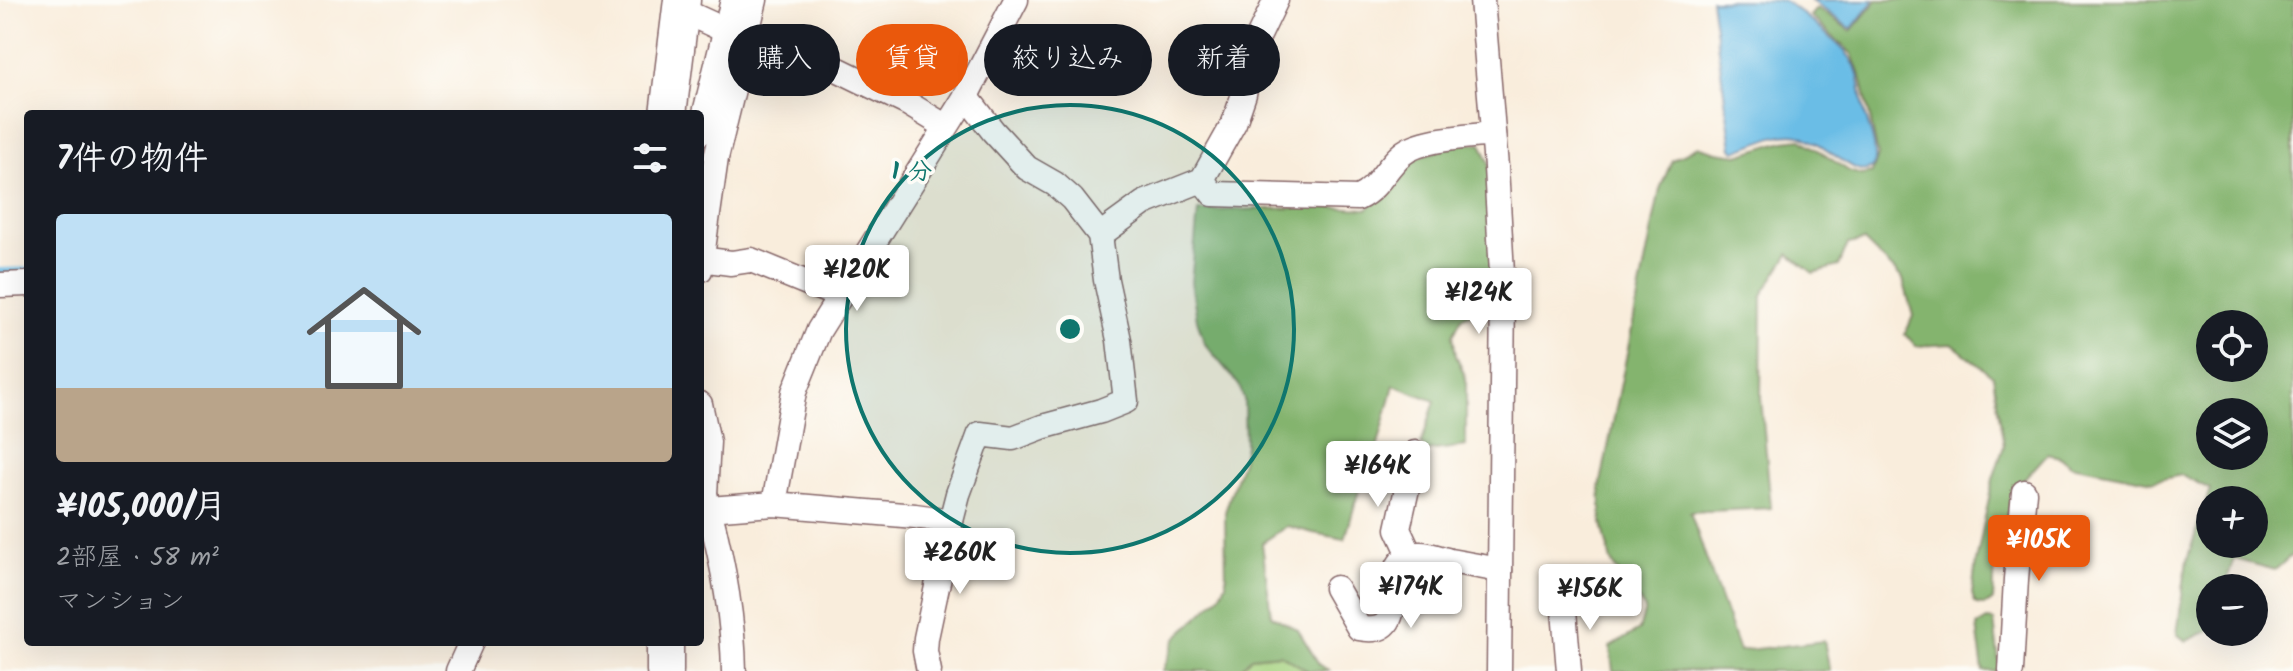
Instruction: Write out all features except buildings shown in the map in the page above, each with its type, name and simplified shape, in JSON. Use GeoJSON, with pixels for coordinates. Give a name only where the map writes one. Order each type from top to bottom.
{"type":"FeatureCollection","features":[{"type":"Feature","properties":{"kind":"highway"},"geometry":{"type":"LineString","coordinates":[[668,110],[681,5]]}},
{"type":"Feature","properties":{"kind":"highway"},"geometry":{"type":"LineString","coordinates":[[665,646],[665,671]]}},
{"type":"Feature","properties":{"kind":"street"},"geometry":{"type":"LineString","coordinates":[[731,24],[733,0]]}},
{"type":"Feature","properties":{"kind":"street"},"geometry":{"type":"LineString","coordinates":[[736,24],[755,0]]}},
{"type":"Feature","properties":{"kind":"street"},"geometry":{"type":"LineString","coordinates":[[968,92],[1016,0]]}},
{"type":"Feature","properties":{"kind":"street"},"geometry":{"type":"LineString","coordinates":[[1100,235],[1144,203],[1202,180],[1234,123],[1244,94],[1253,48],[1276,0]]}},
{"type":"Feature","properties":{"kind":"street"},"geometry":{"type":"LineString","coordinates":[[1482,0],[1503,291],[1499,671]]}},
{"type":"Feature","properties":{"kind":"street"},"geometry":{"type":"LineString","coordinates":[[681,5],[728,30]]}},
{"type":"Feature","properties":{"kind":"street"},"geometry":{"type":"LineString","coordinates":[[704,119],[728,38]]}},
{"type":"Feature","properties":{"kind":"street"},"geometry":{"type":"LineString","coordinates":[[704,237],[728,49]]}},
{"type":"Feature","properties":{"kind":"street"},"geometry":{"type":"LineString","coordinates":[[840,70],[907,103],[945,126]]}},
{"type":"Feature","properties":{"kind":"street"},"geometry":{"type":"LineString","coordinates":[[774,504],[794,392],[819,330],[966,96],[1027,168],[1055,184],[1072,199],[1100,235],[1119,340],[1126,401],[1013,438],[980,434],[951,521],[926,638],[929,671]]}},
{"type":"Feature","properties":{"kind":"street"},"geometry":{"type":"LineString","coordinates":[[1202,180],[1213,194],[1358,198],[1370,192],[1404,152],[1427,143],[1493,134]]}},
{"type":"Feature","properties":{"kind":"street"},"geometry":{"type":"LineString","coordinates":[[704,263],[751,260],[839,296]]}},
{"type":"Feature","properties":{"kind":"street"},"geometry":{"type":"LineString","coordinates":[[0,285],[24,284]]}},
{"type":"Feature","properties":{"kind":"street"},"geometry":{"type":"LineString","coordinates":[[704,423],[708,442],[705,499],[723,563],[734,671]]}},
{"type":"Feature","properties":{"kind":"street"},"geometry":{"type":"LineString","coordinates":[[1411,557],[1398,529],[1415,453]]}},
{"type":"Feature","properties":{"kind":"street"},"geometry":{"type":"LineString","coordinates":[[2011,671],[2024,492]]}},
{"type":"Feature","properties":{"kind":"street"},"geometry":{"type":"LineString","coordinates":[[705,499],[951,521]]}},
{"type":"Feature","properties":{"kind":"street"},"geometry":{"type":"LineString","coordinates":[[1336,588],[1359,628],[1369,630],[1383,626],[1392,616],[1395,568],[1403,559],[1420,554],[1500,570]]}},
{"type":"Feature","properties":{"kind":"street"},"geometry":{"type":"LineString","coordinates":[[1563,598],[1569,671]]}},
{"type":"Feature","properties":{"kind":"street"},"geometry":{"type":"LineString","coordinates":[[458,671],[469,646]]}},
{"type":"Feature","properties":{"kind":"green space"},"geometry":{"type":"Polygon","coordinates":[[[1877,0],[2293,0],[2293,554],[2275,570],[2234,559],[2229,574],[2196,574],[2196,636],[2186,641],[2177,634],[2187,560],[2196,532],[2196,558],[2268,558],[2268,486],[2204,486],[2182,475],[2153,481],[2071,465],[2060,457],[2047,454],[2013,492],[1995,562],[1993,600],[1985,605],[1975,603],[1972,594],[1976,562],[1993,479],[2004,446],[1993,376],[1952,344],[1916,346],[1905,334],[1913,316],[1903,279],[1864,241],[1848,244],[1839,266],[1813,273],[1789,254],[1762,295],[1761,398],[1771,508],[1690,512],[1739,651],[1824,641],[1830,671],[1613,671],[1610,647],[1639,630],[1645,609],[1611,562],[1602,523],[1600,487],[1660,189],[1672,160],[1698,146],[1738,155],[1801,139],[1849,171],[1861,175],[1872,173],[1878,155],[1862,81],[1852,54],[1810,16],[1817,8],[1851,31],[1877,0]]]}},
{"type":"Feature","properties":{"kind":"green space"},"geometry":{"type":"Polygon","coordinates":[[[1462,143],[1481,143],[1489,162],[1493,304],[1462,317],[1453,335],[1456,356],[1466,378],[1466,446],[1427,451],[1421,444],[1435,401],[1394,385],[1377,449],[1401,463],[1398,477],[1365,469],[1345,539],[1287,526],[1262,543],[1271,615],[1298,630],[1319,664],[1329,671],[1308,671],[1280,654],[1251,657],[1238,671],[1163,671],[1176,638],[1219,597],[1226,584],[1225,512],[1245,445],[1244,399],[1239,385],[1205,344],[1197,320],[1191,282],[1198,211],[1329,207],[1368,209],[1403,162],[1462,143]]]}},
{"type":"Feature","properties":{"kind":"green space"},"geometry":{"type":"Polygon","coordinates":[[[1987,620],[1994,621],[2000,671],[1983,671],[1977,626],[1987,620]]]}},
{"type":"Feature","properties":{"kind":"green space"},"geometry":{"type":"Polygon","coordinates":[[[1280,654],[1308,671],[1238,671],[1251,657],[1280,654]]]}},
{"type":"Feature","properties":{"kind":"water"},"geometry":{"type":"Polygon","coordinates":[[[1711,0],[1784,1],[1845,51],[1858,76],[1874,145],[1872,168],[1862,170],[1854,167],[1799,135],[1775,137],[1735,151],[1732,148],[1711,0]]]}},
{"type":"Feature","properties":{"kind":"water"},"geometry":{"type":"Polygon","coordinates":[[[1811,0],[1874,0],[1852,28],[1811,0]]]}},
{"type":"Feature","properties":{"kind":"waterway"},"geometry":{"type":"LineString","coordinates":[[0,271],[24,270]]}}]}
